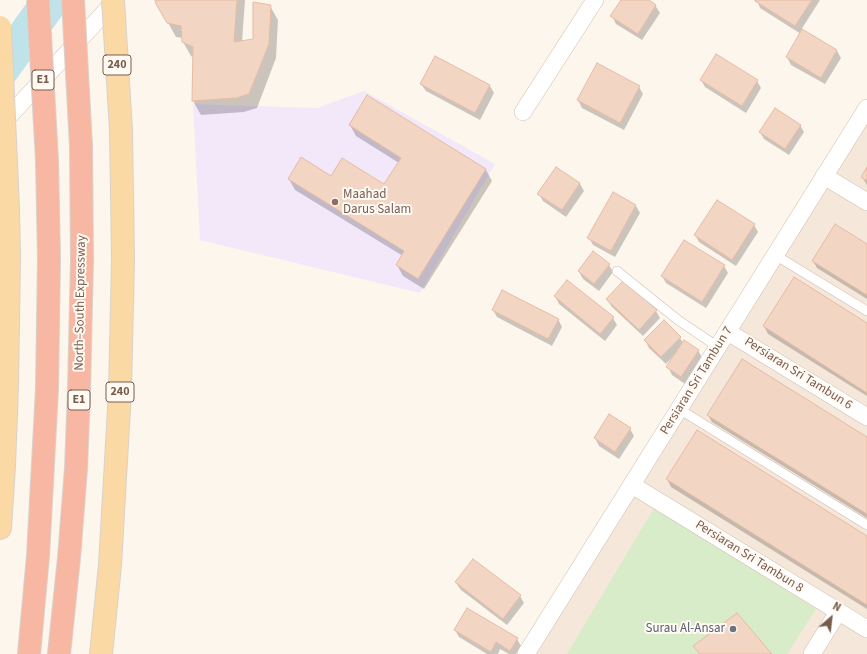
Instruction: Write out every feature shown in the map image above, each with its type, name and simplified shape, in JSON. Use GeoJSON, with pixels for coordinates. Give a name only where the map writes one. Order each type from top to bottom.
{"type":"FeatureCollection","features":[{"type":"Feature","properties":{"kind":"highway","name":"E1"},"geometry":{"type":"LineString","coordinates":[[29,654],[38,556],[46,389],[49,265],[46,160],[38,0]]}},
{"type":"Feature","properties":{"kind":"highway","name":"North–South Expressway"},"geometry":{"type":"LineString","coordinates":[[58,654],[69,558],[76,468],[79,390],[82,259],[81,146],[73,0]]}},
{"type":"Feature","properties":{"kind":"main road","name":"240"},"geometry":{"type":"LineString","coordinates":[[101,654],[110,565],[120,391],[123,267],[121,130],[114,0]]}},
{"type":"Feature","properties":{"kind":"main road"},"geometry":{"type":"LineString","coordinates":[[0,27],[9,257],[7,379],[0,528]]}},
{"type":"Feature","properties":{"kind":"street"},"geometry":{"type":"LineString","coordinates":[[0,126],[114,0]]}},
{"type":"Feature","properties":{"kind":"street"},"geometry":{"type":"LineString","coordinates":[[523,112],[595,0]]}},
{"type":"Feature","properties":{"kind":"street","name":"Persiaran Sri Tambun 7"},"geometry":{"type":"LineString","coordinates":[[526,654],[867,108]]}},
{"type":"Feature","properties":{"kind":"street"},"geometry":{"type":"LineString","coordinates":[[824,176],[867,202]]}},
{"type":"Feature","properties":{"kind":"street","name":"Persiaran Sri Tambun 6"},"geometry":{"type":"LineString","coordinates":[[728,332],[867,417]]}},
{"type":"Feature","properties":{"kind":"street","name":"Persiaran Sri Tambun 8"},"geometry":{"type":"LineString","coordinates":[[632,485],[867,629]]}},
{"type":"Feature","properties":{"kind":"street"},"geometry":{"type":"LineString","coordinates":[[812,654],[838,612]]}},
{"type":"Feature","properties":{"kind":"lane"},"geometry":{"type":"LineString","coordinates":[[775,254],[867,311]]}},
{"type":"Feature","properties":{"kind":"lane"},"geometry":{"type":"LineString","coordinates":[[617,271],[678,320],[718,347]]}},
{"type":"Feature","properties":{"kind":"lane"},"geometry":{"type":"LineString","coordinates":[[679,409],[867,525]]}},
{"type":"Feature","properties":{"kind":"shaded area","name":"Maahad Darus Salam"},"geometry":{"type":"Polygon","coordinates":[[[364,91],[495,164],[420,293],[200,240],[193,104],[317,108],[364,91]]]}},
{"type":"Feature","properties":{"kind":"shaded area"},"geometry":{"type":"Polygon","coordinates":[[[867,113],[867,654],[523,654],[867,113]]]}},
{"type":"Feature","properties":{"kind":"green space"},"geometry":{"type":"Polygon","coordinates":[[[654,508],[816,609],[787,654],[567,654],[654,508]]]}},
{"type":"Feature","properties":{"kind":"building"},"geometry":{"type":"Polygon","coordinates":[[[155,0],[237,0],[234,42],[253,39],[253,2],[271,5],[269,44],[249,94],[236,98],[192,101],[193,47],[182,42],[181,26],[167,23],[155,0]]]}},
{"type":"Feature","properties":{"kind":"building"},"geometry":{"type":"Polygon","coordinates":[[[621,0],[649,0],[656,5],[638,34],[610,16],[621,0]]]}},
{"type":"Feature","properties":{"kind":"building"},"geometry":{"type":"Polygon","coordinates":[[[755,0],[812,0],[795,26],[755,0]]]}},
{"type":"Feature","properties":{"kind":"building"},"geometry":{"type":"Polygon","coordinates":[[[802,29],[837,50],[821,78],[786,57],[802,29]]]}},
{"type":"Feature","properties":{"kind":"building"},"geometry":{"type":"Polygon","coordinates":[[[716,54],[758,80],[742,106],[700,80],[716,54]]]}},
{"type":"Feature","properties":{"kind":"building"},"geometry":{"type":"Polygon","coordinates":[[[435,56],[490,85],[475,113],[420,84],[435,56]]]}},
{"type":"Feature","properties":{"kind":"building"},"geometry":{"type":"Polygon","coordinates":[[[597,63],[640,86],[620,123],[577,100],[597,63]]]}},
{"type":"Feature","properties":{"kind":"building"},"geometry":{"type":"Polygon","coordinates":[[[367,95],[486,169],[418,279],[396,265],[404,251],[288,179],[301,157],[331,176],[342,158],[384,184],[401,158],[349,125],[367,95]]]}},
{"type":"Feature","properties":{"kind":"building"},"geometry":{"type":"Polygon","coordinates":[[[775,108],[801,125],[785,149],[759,132],[775,108]]]}},
{"type":"Feature","properties":{"kind":"building"},"geometry":{"type":"Polygon","coordinates":[[[556,167],[580,183],[562,210],[537,194],[556,167]]]}},
{"type":"Feature","properties":{"kind":"building"},"geometry":{"type":"Polygon","coordinates":[[[867,167],[867,181],[861,177],[867,167]]]}},
{"type":"Feature","properties":{"kind":"building"},"geometry":{"type":"Polygon","coordinates":[[[613,192],[636,205],[611,251],[587,238],[613,192]]]}},
{"type":"Feature","properties":{"kind":"building"},"geometry":{"type":"Polygon","coordinates":[[[717,200],[755,224],[732,260],[694,235],[717,200]]]}},
{"type":"Feature","properties":{"kind":"building"},"geometry":{"type":"Polygon","coordinates":[[[835,224],[867,244],[867,295],[812,261],[835,224]]]}},
{"type":"Feature","properties":{"kind":"building"},"geometry":{"type":"Polygon","coordinates":[[[684,240],[725,265],[702,302],[661,276],[684,240]]]}},
{"type":"Feature","properties":{"kind":"building"},"geometry":{"type":"Polygon","coordinates":[[[593,251],[610,264],[594,284],[578,271],[593,251]]]}},
{"type":"Feature","properties":{"kind":"building"},"geometry":{"type":"Polygon","coordinates":[[[794,277],[867,323],[867,393],[763,326],[794,277]]]}},
{"type":"Feature","properties":{"kind":"building"},"geometry":{"type":"Polygon","coordinates":[[[567,280],[614,317],[600,334],[554,296],[567,280]]]}},
{"type":"Feature","properties":{"kind":"building"},"geometry":{"type":"Polygon","coordinates":[[[624,280],[657,310],[639,330],[606,299],[624,280]]]}},
{"type":"Feature","properties":{"kind":"building"},"geometry":{"type":"Polygon","coordinates":[[[502,290],[559,319],[548,339],[492,310],[502,290]]]}},
{"type":"Feature","properties":{"kind":"building"},"geometry":{"type":"Polygon","coordinates":[[[664,320],[681,337],[661,357],[644,340],[664,320]]]}},
{"type":"Feature","properties":{"kind":"building"},"geometry":{"type":"Polygon","coordinates":[[[684,340],[699,350],[681,377],[666,367],[684,340]]]}},
{"type":"Feature","properties":{"kind":"building"},"geometry":{"type":"Polygon","coordinates":[[[742,359],[867,437],[867,514],[707,415],[742,359]]]}},
{"type":"Feature","properties":{"kind":"building"},"geometry":{"type":"Polygon","coordinates":[[[609,414],[631,428],[615,452],[594,438],[609,414]]]}},
{"type":"Feature","properties":{"kind":"building"},"geometry":{"type":"Polygon","coordinates":[[[697,430],[867,536],[867,605],[666,479],[697,430]]]}},
{"type":"Feature","properties":{"kind":"building"},"geometry":{"type":"Polygon","coordinates":[[[473,559],[521,595],[503,619],[455,582],[473,559]]]}},
{"type":"Feature","properties":{"kind":"building"},"geometry":{"type":"Polygon","coordinates":[[[467,608],[518,638],[510,651],[496,642],[491,652],[454,630],[467,608]]]}},
{"type":"Feature","properties":{"kind":"building","name":"Surau Al-Ansar"},"geometry":{"type":"Polygon","coordinates":[[[737,613],[772,654],[700,654],[693,646],[737,613]]]}},
{"type":"Feature","properties":{"kind":"waterway"},"geometry":{"type":"LineString","coordinates":[[0,71],[51,0]]}},
{"type":"Feature","properties":{"kind":"place","name":"Maahad Darus Salam"},"geometry":{"type":"Point","coordinates":[335,202]}},
{"type":"Feature","properties":{"kind":"place","name":"Surau Al-Ansar"},"geometry":{"type":"Point","coordinates":[733,629]}}]}
